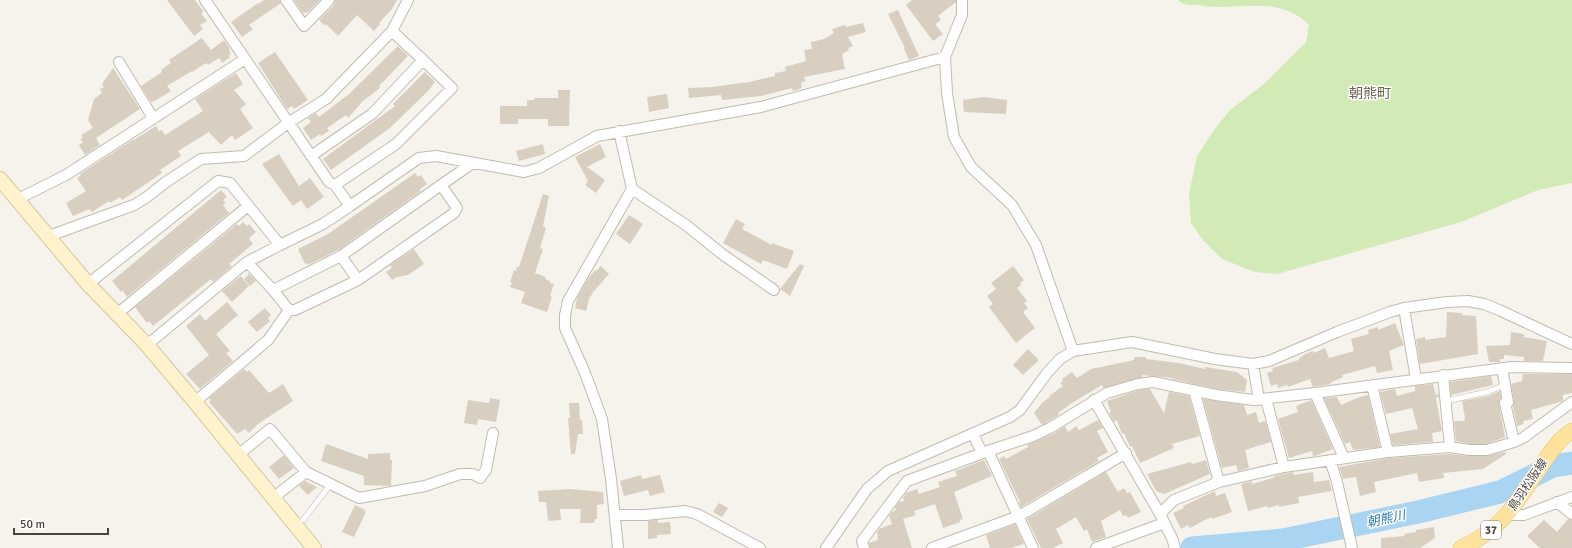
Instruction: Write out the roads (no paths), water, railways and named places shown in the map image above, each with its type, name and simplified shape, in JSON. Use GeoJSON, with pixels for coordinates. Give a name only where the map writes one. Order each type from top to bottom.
{"type":"FeatureCollection","features":[{"type":"Feature","properties":{"kind":"main road","name":"鳥羽松阪線"},"geometry":{"type":"LineString","coordinates":[[1461,548],[1474,542],[1496,527],[1511,510],[1560,440],[1572,431]]}},
{"type":"Feature","properties":{"kind":"street"},"geometry":{"type":"LineString","coordinates":[[205,0],[328,182],[335,185],[350,206]]}},
{"type":"Feature","properties":{"kind":"street"},"geometry":{"type":"LineString","coordinates":[[286,0],[304,26],[329,0]]}},
{"type":"Feature","properties":{"kind":"street"},"geometry":{"type":"LineString","coordinates":[[49,236],[134,204],[147,197],[201,159],[244,156],[288,123],[326,99],[392,30],[408,0]]}},
{"type":"Feature","properties":{"kind":"street"},"geometry":{"type":"LineString","coordinates":[[962,0],[962,15],[945,57],[947,93],[954,137],[971,168],[1012,205],[1036,245],[1073,352]]}},
{"type":"Feature","properties":{"kind":"street"},"geometry":{"type":"LineString","coordinates":[[335,185],[396,144],[452,88],[392,30]]}},
{"type":"Feature","properties":{"kind":"street"},"geometry":{"type":"LineString","coordinates":[[147,345],[247,262],[323,224],[419,158],[436,156],[524,172],[539,168],[597,136],[761,107],[945,57]]}},
{"type":"Feature","properties":{"kind":"street"},"geometry":{"type":"LineString","coordinates":[[18,199],[66,175],[245,59]]}},
{"type":"Feature","properties":{"kind":"street"},"geometry":{"type":"LineString","coordinates":[[311,156],[372,114],[423,60]]}},
{"type":"Feature","properties":{"kind":"street"},"geometry":{"type":"LineString","coordinates":[[119,62],[153,118]]}},
{"type":"Feature","properties":{"kind":"street"},"geometry":{"type":"LineString","coordinates":[[618,548],[602,419],[585,373],[565,328],[565,315],[568,301],[632,189],[619,131]]}},
{"type":"Feature","properties":{"kind":"street"},"geometry":{"type":"LineString","coordinates":[[273,290],[341,256],[472,163]]}},
{"type":"Feature","properties":{"kind":"street"},"geometry":{"type":"LineString","coordinates":[[0,179],[88,284],[147,345],[314,548]]}},
{"type":"Feature","properties":{"kind":"street"},"geometry":{"type":"LineString","coordinates":[[88,284],[218,181],[230,183],[280,245]]}},
{"type":"Feature","properties":{"kind":"street"},"geometry":{"type":"LineString","coordinates":[[289,310],[295,310],[358,280],[454,213],[458,208],[441,185]]}},
{"type":"Feature","properties":{"kind":"street"},"geometry":{"type":"LineString","coordinates":[[632,189],[686,225],[722,254],[774,290]]}},
{"type":"Feature","properties":{"kind":"street"},"geometry":{"type":"LineString","coordinates":[[117,314],[248,206]]}},
{"type":"Feature","properties":{"kind":"street"},"geometry":{"type":"LineString","coordinates":[[341,256],[358,280]]}},
{"type":"Feature","properties":{"kind":"street"},"geometry":{"type":"LineString","coordinates":[[247,262],[289,310]]}},
{"type":"Feature","properties":{"kind":"street"},"geometry":{"type":"LineString","coordinates":[[826,548],[867,489],[888,471],[1010,417],[1020,410],[1060,358],[1073,352],[1132,342],[1215,359],[1253,364],[1269,361],[1337,332],[1390,312],[1404,308],[1447,302],[1468,301],[1484,304],[1499,310],[1572,344]]}},
{"type":"Feature","properties":{"kind":"street"},"geometry":{"type":"LineString","coordinates":[[1404,308],[1416,379]]}},
{"type":"Feature","properties":{"kind":"street"},"geometry":{"type":"LineString","coordinates":[[195,402],[268,340],[289,310]]}},
{"type":"Feature","properties":{"kind":"street"},"geometry":{"type":"LineString","coordinates":[[1253,364],[1262,400],[1284,467]]}},
{"type":"Feature","properties":{"kind":"street"},"geometry":{"type":"LineString","coordinates":[[1502,368],[1508,402],[1505,403],[1514,442]]}},
{"type":"Feature","properties":{"kind":"street"},"geometry":{"type":"LineString","coordinates":[[864,548],[862,541],[907,481],[1033,436],[1050,428],[1094,400],[1107,393],[1122,388],[1153,382],[1239,399],[1262,400],[1502,368],[1572,368]]}},
{"type":"Feature","properties":{"kind":"street"},"geometry":{"type":"LineString","coordinates":[[1443,375],[1450,447]]}},
{"type":"Feature","properties":{"kind":"street"},"geometry":{"type":"LineString","coordinates":[[1372,385],[1388,452]]}},
{"type":"Feature","properties":{"kind":"street"},"geometry":{"type":"LineString","coordinates":[[1194,390],[1219,482]]}},
{"type":"Feature","properties":{"kind":"street"},"geometry":{"type":"LineString","coordinates":[[1315,393],[1344,458]]}},
{"type":"Feature","properties":{"kind":"street"},"geometry":{"type":"LineString","coordinates":[[1094,400],[1126,453],[1172,538],[1175,548]]}},
{"type":"Feature","properties":{"kind":"street"},"geometry":{"type":"LineString","coordinates":[[1096,548],[1162,519],[1174,500],[1219,482],[1284,467],[1388,452],[1450,447],[1469,450],[1487,450],[1523,438],[1572,402]]}},
{"type":"Feature","properties":{"kind":"street"},"geometry":{"type":"LineString","coordinates":[[238,455],[270,429],[306,472],[359,498],[425,486],[460,474],[473,474],[480,478],[486,470],[493,433]]}},
{"type":"Feature","properties":{"kind":"street"},"geometry":{"type":"LineString","coordinates":[[973,434],[985,452],[1019,516],[1033,548]]}},
{"type":"Feature","properties":{"kind":"street"},"geometry":{"type":"LineString","coordinates":[[932,548],[1019,516],[1126,453]]}},
{"type":"Feature","properties":{"kind":"street"},"geometry":{"type":"LineString","coordinates":[[1330,460],[1337,482],[1352,548]]}},
{"type":"Feature","properties":{"kind":"street"},"geometry":{"type":"LineString","coordinates":[[273,498],[306,472]]}},
{"type":"Feature","properties":{"kind":"street"},"geometry":{"type":"LineString","coordinates":[[1511,510],[1524,515],[1572,497]]}},
{"type":"Feature","properties":{"kind":"street"},"geometry":{"type":"LineString","coordinates":[[1557,502],[1572,514]]}},
{"type":"Feature","properties":{"kind":"street"},"geometry":{"type":"LineString","coordinates":[[615,515],[645,515],[685,511],[697,514],[760,548]]}},
{"type":"Feature","properties":{"kind":"lane"},"geometry":{"type":"LineString","coordinates":[[1446,401],[1486,392],[1505,385]]}},
{"type":"Feature","properties":{"kind":"lane"},"geometry":{"type":"LineString","coordinates":[[303,520],[330,485]]}},
{"type":"Feature","properties":{"kind":"waterway","name":"朝熊川"},"geometry":{"type":"LineString","coordinates":[[1192,548],[1283,540],[1418,512],[1500,492],[1553,466],[1572,463]]}},
{"type":"Feature","properties":{"kind":"district","name":"朝熊町"},"geometry":{"type":"Point","coordinates":[1370,93]}}]}
